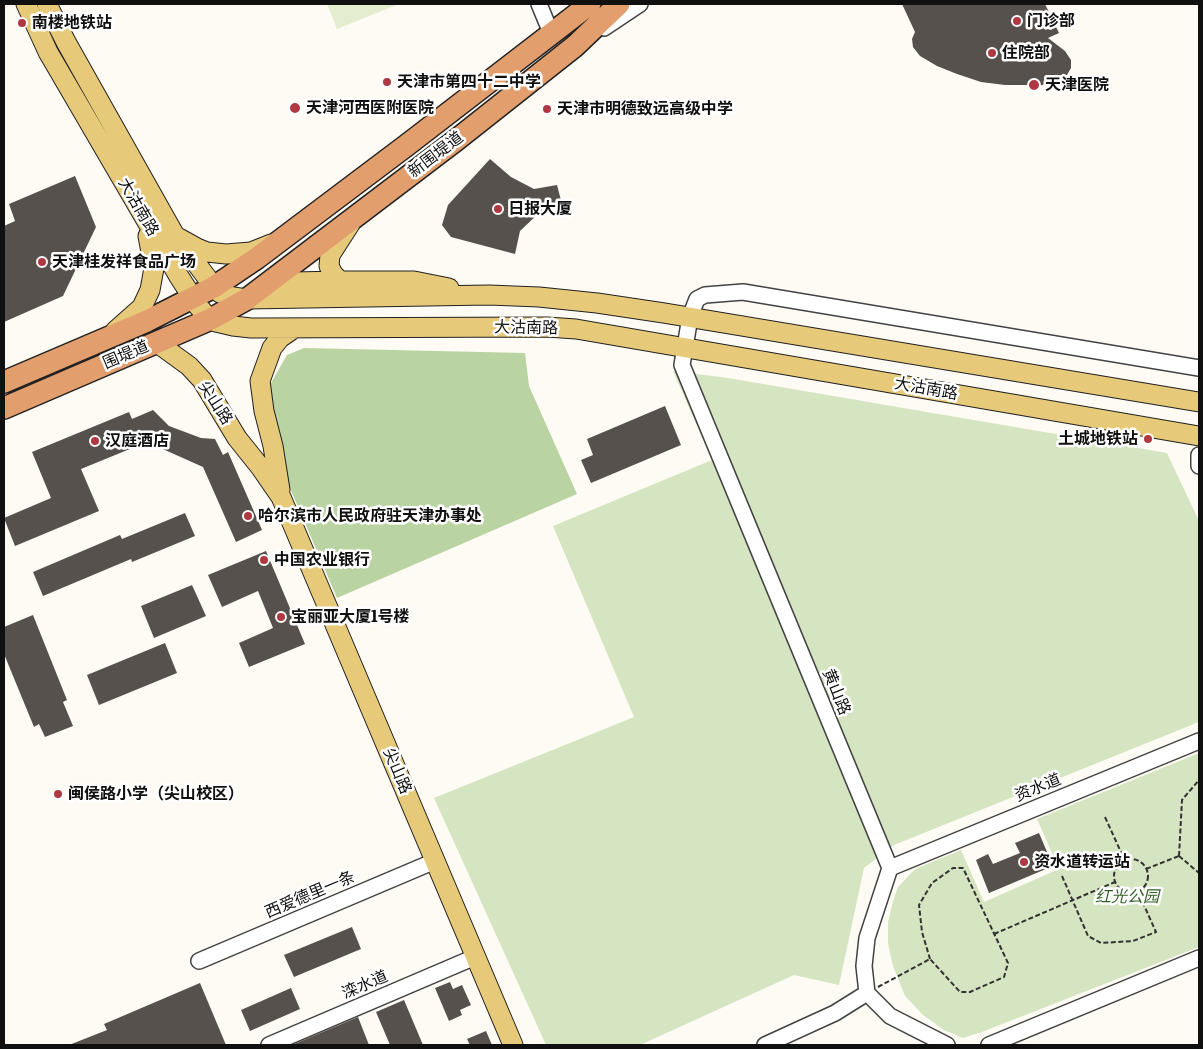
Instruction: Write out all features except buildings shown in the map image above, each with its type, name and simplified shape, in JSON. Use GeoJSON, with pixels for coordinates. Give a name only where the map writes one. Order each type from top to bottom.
{"type":"FeatureCollection","features":[{"type":"Feature","properties":{"kind":"highway","name":"新围堤道"},"geometry":{"type":"LineString","coordinates":[[214,288],[407,145],[590,4]]}},
{"type":"Feature","properties":{"kind":"highway","name":"新围堤道"},"geometry":{"type":"LineString","coordinates":[[247,299],[575,46],[619,4]]}},
{"type":"Feature","properties":{"kind":"highway","name":"围堤道"},"geometry":{"type":"LineString","coordinates":[[4,382],[105,339],[214,288]]}},
{"type":"Feature","properties":{"kind":"highway","name":"围堤道"},"geometry":{"type":"LineString","coordinates":[[4,408],[211,319],[247,299]]}},
{"type":"Feature","properties":{"kind":"main road","name":"大沽南路"},"geometry":{"type":"LineString","coordinates":[[26,4],[48,52],[142,216],[193,299],[211,319],[233,326],[251,328],[547,327],[601,333],[1199,436]]}},
{"type":"Feature","properties":{"kind":"main road","name":"大沽南路"},"geometry":{"type":"LineString","coordinates":[[47,4],[66,42],[174,234],[214,288],[220,293],[247,299],[489,295],[539,297],[597,303],[1199,402]]}},
{"type":"Feature","properties":{"kind":"main road"},"geometry":{"type":"LineString","coordinates":[[340,281],[329,266],[330,255],[358,214]]}},
{"type":"Feature","properties":{"kind":"main road"},"geometry":{"type":"LineString","coordinates":[[105,339],[142,307],[150,290],[154,268],[142,216]]}},
{"type":"Feature","properties":{"kind":"main road"},"geometry":{"type":"LineString","coordinates":[[174,234],[207,252],[226,254],[251,252],[277,242]]}},
{"type":"Feature","properties":{"kind":"main road"},"geometry":{"type":"LineString","coordinates":[[247,299],[274,286],[293,282],[340,281],[414,281],[489,295]]}},
{"type":"Feature","properties":{"kind":"main road","name":"尖山路"},"geometry":{"type":"LineString","coordinates":[[281,496],[260,381],[272,348],[280,338],[293,328]]}},
{"type":"Feature","properties":{"kind":"main road","name":"尖山路"},"geometry":{"type":"LineString","coordinates":[[156,342],[189,366],[202,380],[237,438],[281,496],[513,1045]]}},
{"type":"Feature","properties":{"kind":"street"},"geometry":{"type":"LineString","coordinates":[[540,4],[555,30],[580,4]]}},
{"type":"Feature","properties":{"kind":"street"},"geometry":{"type":"LineString","coordinates":[[575,46],[640,4]]}},
{"type":"Feature","properties":{"kind":"street","name":"黄山路"},"geometry":{"type":"LineString","coordinates":[[890,868],[682,365],[690,317],[697,299],[705,295],[743,292],[1199,368]]}},
{"type":"Feature","properties":{"kind":"street"},"geometry":{"type":"LineString","coordinates":[[1199,455],[1199,466]]}},
{"type":"Feature","properties":{"kind":"street","name":"资水道"},"geometry":{"type":"LineString","coordinates":[[890,868],[1199,741]]}},
{"type":"Feature","properties":{"kind":"street","name":"西爱德里一条"},"geometry":{"type":"LineString","coordinates":[[199,961],[435,861]]}},
{"type":"Feature","properties":{"kind":"street"},"geometry":{"type":"LineString","coordinates":[[890,868],[866,938],[864,966],[867,993],[890,1016],[947,1045]]}},
{"type":"Feature","properties":{"kind":"street","name":"滦水道"},"geometry":{"type":"LineString","coordinates":[[269,1045],[475,957]]}},
{"type":"Feature","properties":{"kind":"street"},"geometry":{"type":"LineString","coordinates":[[989,1045],[1199,958]]}},
{"type":"Feature","properties":{"kind":"street"},"geometry":{"type":"LineString","coordinates":[[765,1045],[835,1013],[867,993]]}},
{"type":"Feature","properties":{"kind":"path"},"geometry":{"type":"LineString","coordinates":[[1179,856],[1182,800],[1199,780]]}},
{"type":"Feature","properties":{"kind":"path"},"geometry":{"type":"LineString","coordinates":[[1105,817],[1125,861]]}},
{"type":"Feature","properties":{"kind":"path"},"geometry":{"type":"LineString","coordinates":[[1146,869],[1179,856]]}},
{"type":"Feature","properties":{"kind":"path"},"geometry":{"type":"LineString","coordinates":[[1179,856],[1199,872]]}},
{"type":"Feature","properties":{"kind":"path"},"geometry":{"type":"LineString","coordinates":[[1125,861],[1139,862],[1146,869],[1148,880],[1146,885],[1138,892],[1132,893],[1122,890],[1114,877],[1117,868],[1125,861]]}},
{"type":"Feature","properties":{"kind":"path"},"geometry":{"type":"LineString","coordinates":[[953,868],[963,868],[1008,963],[1004,976],[970,992],[960,992],[930,958],[922,932],[919,905],[932,883],[953,868]]}},
{"type":"Feature","properties":{"kind":"path"},"geometry":{"type":"LineString","coordinates":[[1062,876],[1088,936],[1102,943],[1132,940],[1156,932],[1138,892]]}},
{"type":"Feature","properties":{"kind":"path"},"geometry":{"type":"LineString","coordinates":[[994,934],[1116,882]]}},
{"type":"Feature","properties":{"kind":"path"},"geometry":{"type":"LineString","coordinates":[[867,993],[930,958]]}},
{"type":"Feature","properties":{"kind":"green space"},"geometry":{"type":"Polygon","coordinates":[[[327,4],[399,4],[337,29],[327,4]]]}},
{"type":"Feature","properties":{"kind":"green space"},"geometry":{"type":"Polygon","coordinates":[[[304,348],[525,353],[529,386],[577,494],[337,598],[287,481],[267,390],[287,355],[304,348]]]}},
{"type":"Feature","properties":{"kind":"green space"},"geometry":{"type":"Polygon","coordinates":[[[673,371],[728,378],[1167,453],[1199,521],[1199,722],[894,845],[864,868],[839,985],[794,975],[640,1045],[546,1045],[434,798],[634,717],[553,526],[712,460],[673,371]]]}},
{"type":"Feature","properties":{"kind":"green space","name":"红光公园"},"geometry":{"type":"Polygon","coordinates":[[[1199,753],[1199,947],[963,1038],[944,1030],[923,1015],[905,996],[893,966],[888,944],[888,922],[898,887],[915,869],[961,850],[984,902],[1059,869],[1037,819],[1199,753]]]}},
{"type":"Feature","properties":{"kind":"place","name":"门诊部"},"geometry":{"type":"Point","coordinates":[1017,21]}},
{"type":"Feature","properties":{"kind":"place","name":"南楼地铁站"},"geometry":{"type":"Point","coordinates":[22,23]}},
{"type":"Feature","properties":{"kind":"place","name":"住院部"},"geometry":{"type":"Point","coordinates":[992,53]}},
{"type":"Feature","properties":{"kind":"place","name":"天津市第四十二中学"},"geometry":{"type":"Point","coordinates":[387,82]}},
{"type":"Feature","properties":{"kind":"place","name":"天津医院"},"geometry":{"type":"Point","coordinates":[1034,85]}},
{"type":"Feature","properties":{"kind":"place","name":"天津河西医附医院"},"geometry":{"type":"Point","coordinates":[295,108]}},
{"type":"Feature","properties":{"kind":"place","name":"天津市明德致远高级中学"},"geometry":{"type":"Point","coordinates":[547,109]}},
{"type":"Feature","properties":{"kind":"place","name":"日报大厦"},"geometry":{"type":"Point","coordinates":[498,209]}},
{"type":"Feature","properties":{"kind":"place","name":"天津桂发祥食品广场"},"geometry":{"type":"Point","coordinates":[42,262]}},
{"type":"Feature","properties":{"kind":"place","name":"土城地铁站"},"geometry":{"type":"Point","coordinates":[1148,439]}},
{"type":"Feature","properties":{"kind":"place","name":"汉庭酒店"},"geometry":{"type":"Point","coordinates":[95,441]}},
{"type":"Feature","properties":{"kind":"place","name":"哈尔滨市人民政府驻天津办事处"},"geometry":{"type":"Point","coordinates":[248,516]}},
{"type":"Feature","properties":{"kind":"place","name":"中国农业银行"},"geometry":{"type":"Point","coordinates":[264,560]}},
{"type":"Feature","properties":{"kind":"place","name":"宝丽亚大厦1号楼"},"geometry":{"type":"Point","coordinates":[281,617]}},
{"type":"Feature","properties":{"kind":"place","name":"闽侯路小学（尖山校区）"},"geometry":{"type":"Point","coordinates":[58,794]}},
{"type":"Feature","properties":{"kind":"place","name":"资水道转运站"},"geometry":{"type":"Point","coordinates":[1024,862]}}]}
